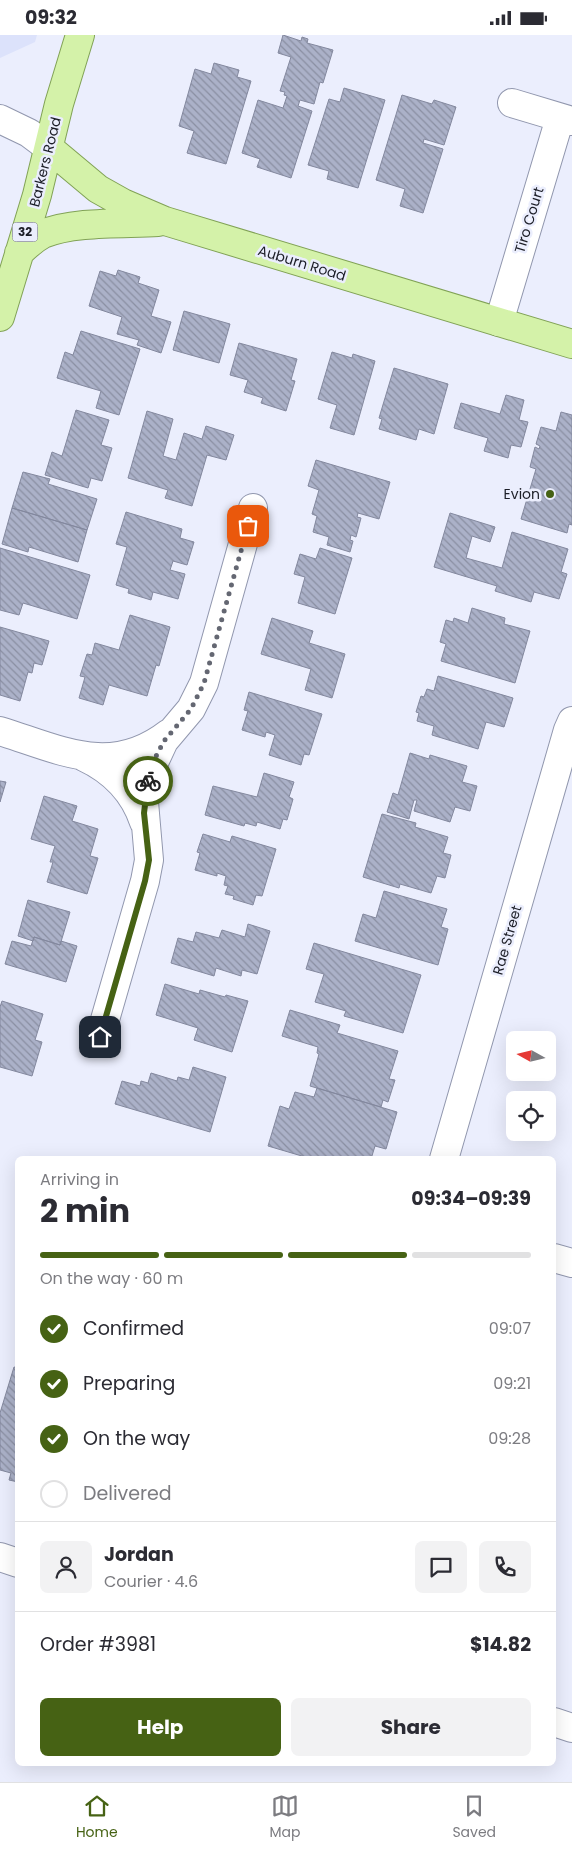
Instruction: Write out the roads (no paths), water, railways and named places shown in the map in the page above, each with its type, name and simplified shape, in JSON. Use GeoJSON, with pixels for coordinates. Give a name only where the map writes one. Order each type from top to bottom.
{"type":"FeatureCollection","features":[{"type":"Feature","properties":{"kind":"main road","name":"Barkers Road"},"geometry":{"type":"LineString","coordinates":[[0,317],[80,35]]}},
{"type":"Feature","properties":{"kind":"main road","name":"Auburn Road"},"geometry":{"type":"LineString","coordinates":[[49,147],[98,189],[123,203],[164,221],[572,345]]}},
{"type":"Feature","properties":{"kind":"main road"},"geometry":{"type":"LineString","coordinates":[[19,253],[36,238],[55,231],[78,227],[164,221]]}},
{"type":"Feature","properties":{"kind":"street"},"geometry":{"type":"LineString","coordinates":[[512,103],[566,119]]}},
{"type":"Feature","properties":{"kind":"street"},"geometry":{"type":"LineString","coordinates":[[0,119],[29,133],[49,147]]}},
{"type":"Feature","properties":{"kind":"street","name":"Tiro Court"},"geometry":{"type":"LineString","coordinates":[[499,322],[566,119]]}},
{"type":"Feature","properties":{"kind":"street"},"geometry":{"type":"LineString","coordinates":[[100,1037],[145,881],[149,860],[144,802],[150,771],[160,748],[191,709],[204,683],[253,508]]}},
{"type":"Feature","properties":{"kind":"street","name":"Rae Street"},"geometry":{"type":"LineString","coordinates":[[445,1156],[572,721]]}},
{"type":"Feature","properties":{"kind":"street"},"geometry":{"type":"LineString","coordinates":[[82,756],[101,758],[123,756],[154,743],[174,729]]}},
{"type":"Feature","properties":{"kind":"street"},"geometry":{"type":"LineString","coordinates":[[0,731],[82,756],[102,766],[123,785],[138,808],[146,831]]}},
{"type":"Feature","properties":{"kind":"street"},"geometry":{"type":"LineString","coordinates":[[556,1259],[572,1263]]}},
{"type":"Feature","properties":{"kind":"street"},"geometry":{"type":"LineString","coordinates":[[0,1557],[15,1562]]}},
{"type":"Feature","properties":{"kind":"street"},"geometry":{"type":"LineString","coordinates":[[556,1723],[572,1727]]}},
{"type":"Feature","properties":{"kind":"place","name":"Evion"},"geometry":{"type":"Point","coordinates":[550,494]}}]}
